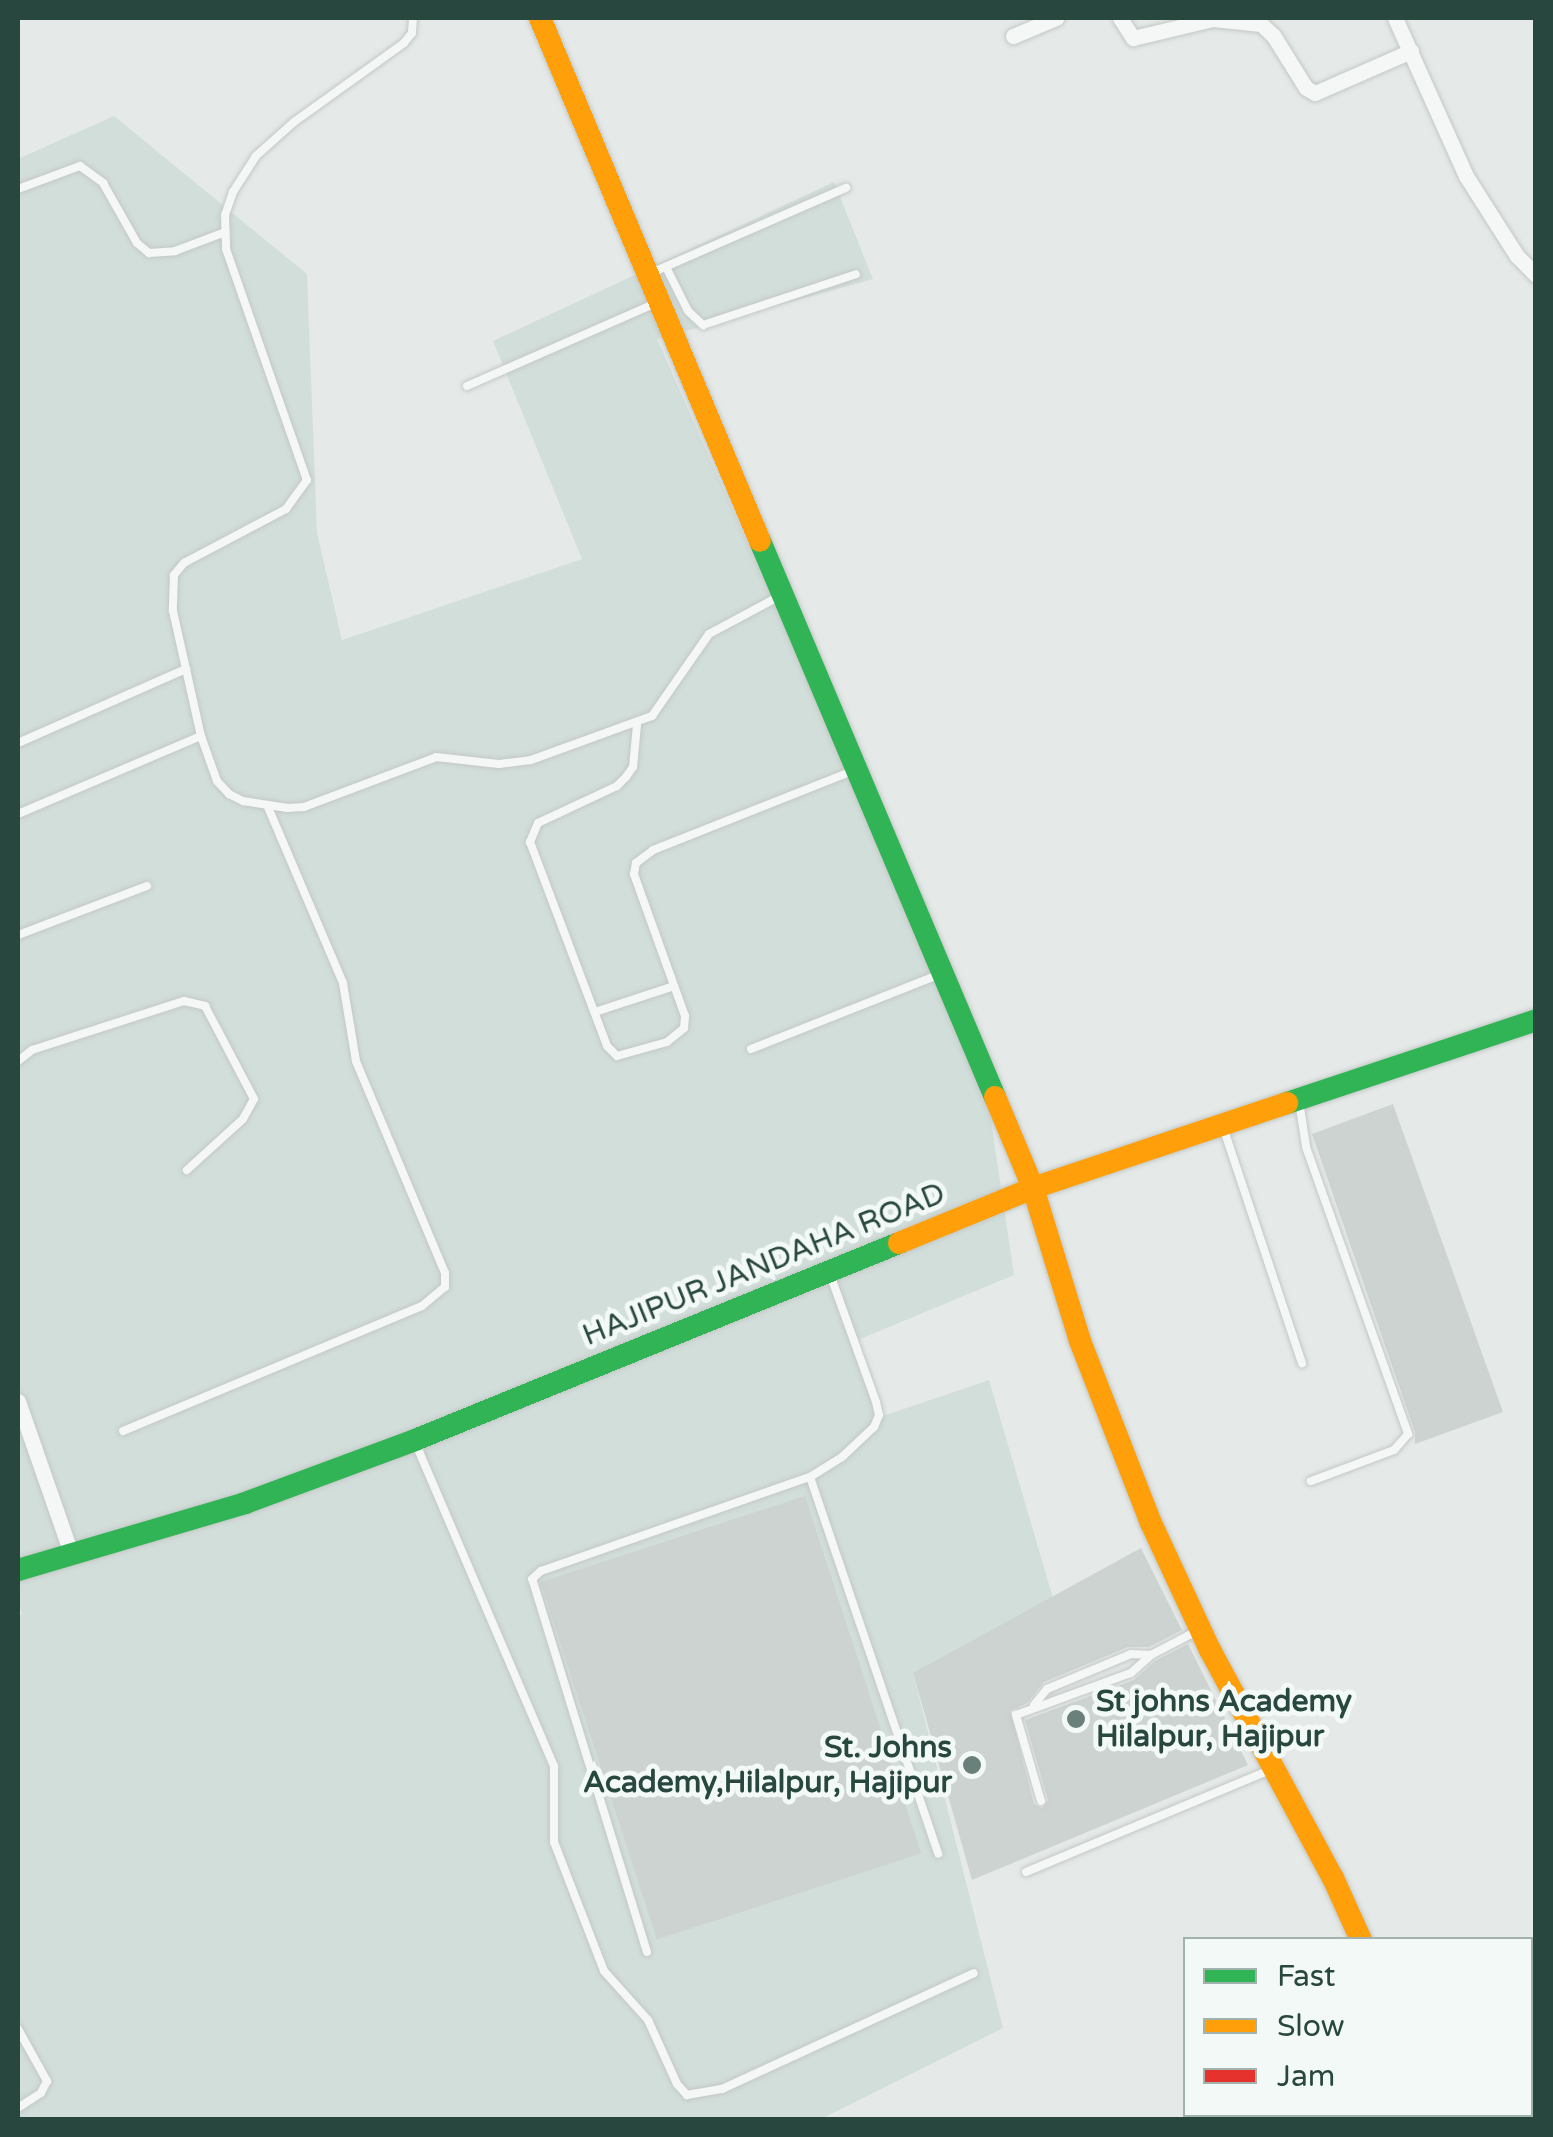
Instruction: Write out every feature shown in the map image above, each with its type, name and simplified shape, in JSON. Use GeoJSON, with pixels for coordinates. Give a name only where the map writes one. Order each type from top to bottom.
{"type":"FeatureCollection","features":[{"type":"Feature","properties":{"kind":"main road"},"geometry":{"type":"LineString","coordinates":[[540,18],[656,271],[658,302],[1033,1188],[1100,1398],[1151,1523],[1200,1628],[1326,1865],[1359,1937]]}},
{"type":"Feature","properties":{"kind":"main road","name":"HAJIPUR JANDAHA ROAD"},"geometry":{"type":"LineString","coordinates":[[18,1570],[211,1515],[414,1440],[1033,1188],[1297,1099],[1533,1029]]}},
{"type":"Feature","properties":{"kind":"street"},"geometry":{"type":"LineString","coordinates":[[1013,36],[1056,18]]}},
{"type":"Feature","properties":{"kind":"street"},"geometry":{"type":"LineString","coordinates":[[1120,18],[1134,38],[1213,18],[1261,24],[1273,35],[1306,88],[1315,93],[1410,50]]}},
{"type":"Feature","properties":{"kind":"street"},"geometry":{"type":"LineString","coordinates":[[1395,18],[1466,176],[1517,256],[1536,275]]}},
{"type":"Feature","properties":{"kind":"street"},"geometry":{"type":"LineString","coordinates":[[18,1401],[72,1556]]}},
{"type":"Feature","properties":{"kind":"lane"},"geometry":{"type":"LineString","coordinates":[[413,18],[412,33],[404,43],[294,122],[256,156],[233,192],[224,233],[307,480],[286,509],[184,563],[174,574],[173,612],[202,736],[218,781],[229,794],[268,807],[304,807],[436,757],[515,764],[637,725],[662,705],[709,634],[782,596]]}},
{"type":"Feature","properties":{"kind":"lane"},"geometry":{"type":"LineString","coordinates":[[18,189],[80,166],[104,184],[137,243],[149,253],[174,251],[224,233]]}},
{"type":"Feature","properties":{"kind":"lane"},"geometry":{"type":"LineString","coordinates":[[846,188],[656,271],[703,325],[856,274]]}},
{"type":"Feature","properties":{"kind":"lane"},"geometry":{"type":"LineString","coordinates":[[467,386],[658,302]]}},
{"type":"Feature","properties":{"kind":"lane"},"geometry":{"type":"LineString","coordinates":[[18,743],[186,669]]}},
{"type":"Feature","properties":{"kind":"lane"},"geometry":{"type":"LineString","coordinates":[[637,725],[634,767],[626,777],[617,786],[538,824],[530,842],[611,1052],[625,1056],[678,1037],[684,1028],[674,986],[634,874],[636,862],[653,850],[854,770]]}},
{"type":"Feature","properties":{"kind":"lane"},"geometry":{"type":"LineString","coordinates":[[18,814],[202,736]]}},
{"type":"Feature","properties":{"kind":"lane"},"geometry":{"type":"LineString","coordinates":[[123,1430],[422,1306],[446,1287],[445,1273],[356,1060],[343,983],[268,807]]}},
{"type":"Feature","properties":{"kind":"lane"},"geometry":{"type":"LineString","coordinates":[[18,936],[147,886]]}},
{"type":"Feature","properties":{"kind":"lane"},"geometry":{"type":"LineString","coordinates":[[751,1050],[944,972]]}},
{"type":"Feature","properties":{"kind":"lane"},"geometry":{"type":"LineString","coordinates":[[595,1012],[674,986]]}},
{"type":"Feature","properties":{"kind":"lane"},"geometry":{"type":"LineString","coordinates":[[18,1061],[32,1050],[184,1001],[204,1006],[254,1099],[243,1119],[187,1170]]}},
{"type":"Feature","properties":{"kind":"lane"},"geometry":{"type":"LineString","coordinates":[[1297,1099],[1306,1147],[1408,1434],[1394,1450],[1311,1481]]}},
{"type":"Feature","properties":{"kind":"lane"},"geometry":{"type":"LineString","coordinates":[[1222,1124],[1302,1363]]}},
{"type":"Feature","properties":{"kind":"lane"},"geometry":{"type":"LineString","coordinates":[[646,1952],[532,1579],[541,1571],[810,1477],[861,1440],[879,1415],[828,1271]]}},
{"type":"Feature","properties":{"kind":"lane"},"geometry":{"type":"LineString","coordinates":[[414,1440],[554,1766],[554,1842],[604,1971],[648,2020],[677,2084],[687,2094],[722,2089],[974,1973]]}},
{"type":"Feature","properties":{"kind":"lane"},"geometry":{"type":"LineString","coordinates":[[810,1477],[938,1854]]}},
{"type":"Feature","properties":{"kind":"lane"},"geometry":{"type":"LineString","coordinates":[[1034,1705],[1045,1707],[1131,1673],[1151,1655],[1200,1628]]}},
{"type":"Feature","properties":{"kind":"lane"},"geometry":{"type":"LineString","coordinates":[[1041,1800],[1015,1721],[1020,1711],[1034,1705],[1047,1689],[1131,1654],[1151,1655]]}},
{"type":"Feature","properties":{"kind":"lane"},"geometry":{"type":"LineString","coordinates":[[1026,1872],[1272,1768]]}},
{"type":"Feature","properties":{"kind":"lane"},"geometry":{"type":"LineString","coordinates":[[18,2030],[47,2080],[41,2093],[18,2108]]}},
{"type":"Feature","properties":{"kind":"shaded area"},"geometry":{"type":"Polygon","coordinates":[[[114,116],[307,274],[317,533],[342,640],[582,559],[493,341],[834,182],[873,279],[657,339],[985,1080],[1014,1275],[853,1342],[880,1417],[989,1380],[1060,1622],[913,1673],[1003,2028],[821,2119],[18,2119],[18,1616],[22,1614],[18,1603],[18,159],[114,116]]]}},
{"type":"Feature","properties":{"kind":"building"},"geometry":{"type":"Polygon","coordinates":[[[1393,1104],[1503,1412],[1415,1444],[1415,1432],[1312,1134],[1393,1104]]]}},
{"type":"Feature","properties":{"kind":"building"},"geometry":{"type":"Polygon","coordinates":[[[805,1496],[921,1854],[657,1940],[541,1582],[805,1496]]]}},
{"type":"Feature","properties":{"kind":"building","name":"St johns Academy Hilalpur, Hajipur"},"geometry":{"type":"Polygon","coordinates":[[[1141,1548],[1182,1630],[1149,1647],[1128,1647],[1044,1682],[1027,1703],[1010,1711],[1034,1804],[1042,1808],[1048,1800],[1025,1720],[1134,1680],[1155,1661],[1188,1644],[1248,1765],[972,1880],[913,1673],[1141,1548]]]}},
{"type":"Feature","properties":{"kind":"traffic: fast"},"geometry":{"type":"LineString","coordinates":[[760,541],[995,1097]]}},
{"type":"Feature","properties":{"kind":"traffic: fast"},"geometry":{"type":"LineString","coordinates":[[1287,1103],[1536,1020]]}},
{"type":"Feature","properties":{"kind":"traffic: fast"},"geometry":{"type":"LineString","coordinates":[[18,1570],[245,1503],[415,1440],[899,1243]]}},
{"type":"Feature","properties":{"kind":"traffic: slow"},"geometry":{"type":"LineString","coordinates":[[540,18],[760,541]]}},
{"type":"Feature","properties":{"kind":"traffic: slow"},"geometry":{"type":"LineString","coordinates":[[995,1097],[1033,1188],[1080,1341],[1151,1523],[1210,1650],[1333,1878],[1360,1937]]}},
{"type":"Feature","properties":{"kind":"traffic: slow"},"geometry":{"type":"LineString","coordinates":[[899,1243],[1033,1188],[1287,1103]]}},
{"type":"Feature","properties":{"kind":"place","name":"St johns Academy Hilalpur, Hajipur"},"geometry":{"type":"Point","coordinates":[1076,1719]}},
{"type":"Feature","properties":{"kind":"place","name":"St. Johns Academy,Hilalpur, Hajipur"},"geometry":{"type":"Point","coordinates":[972,1765]}}]}
